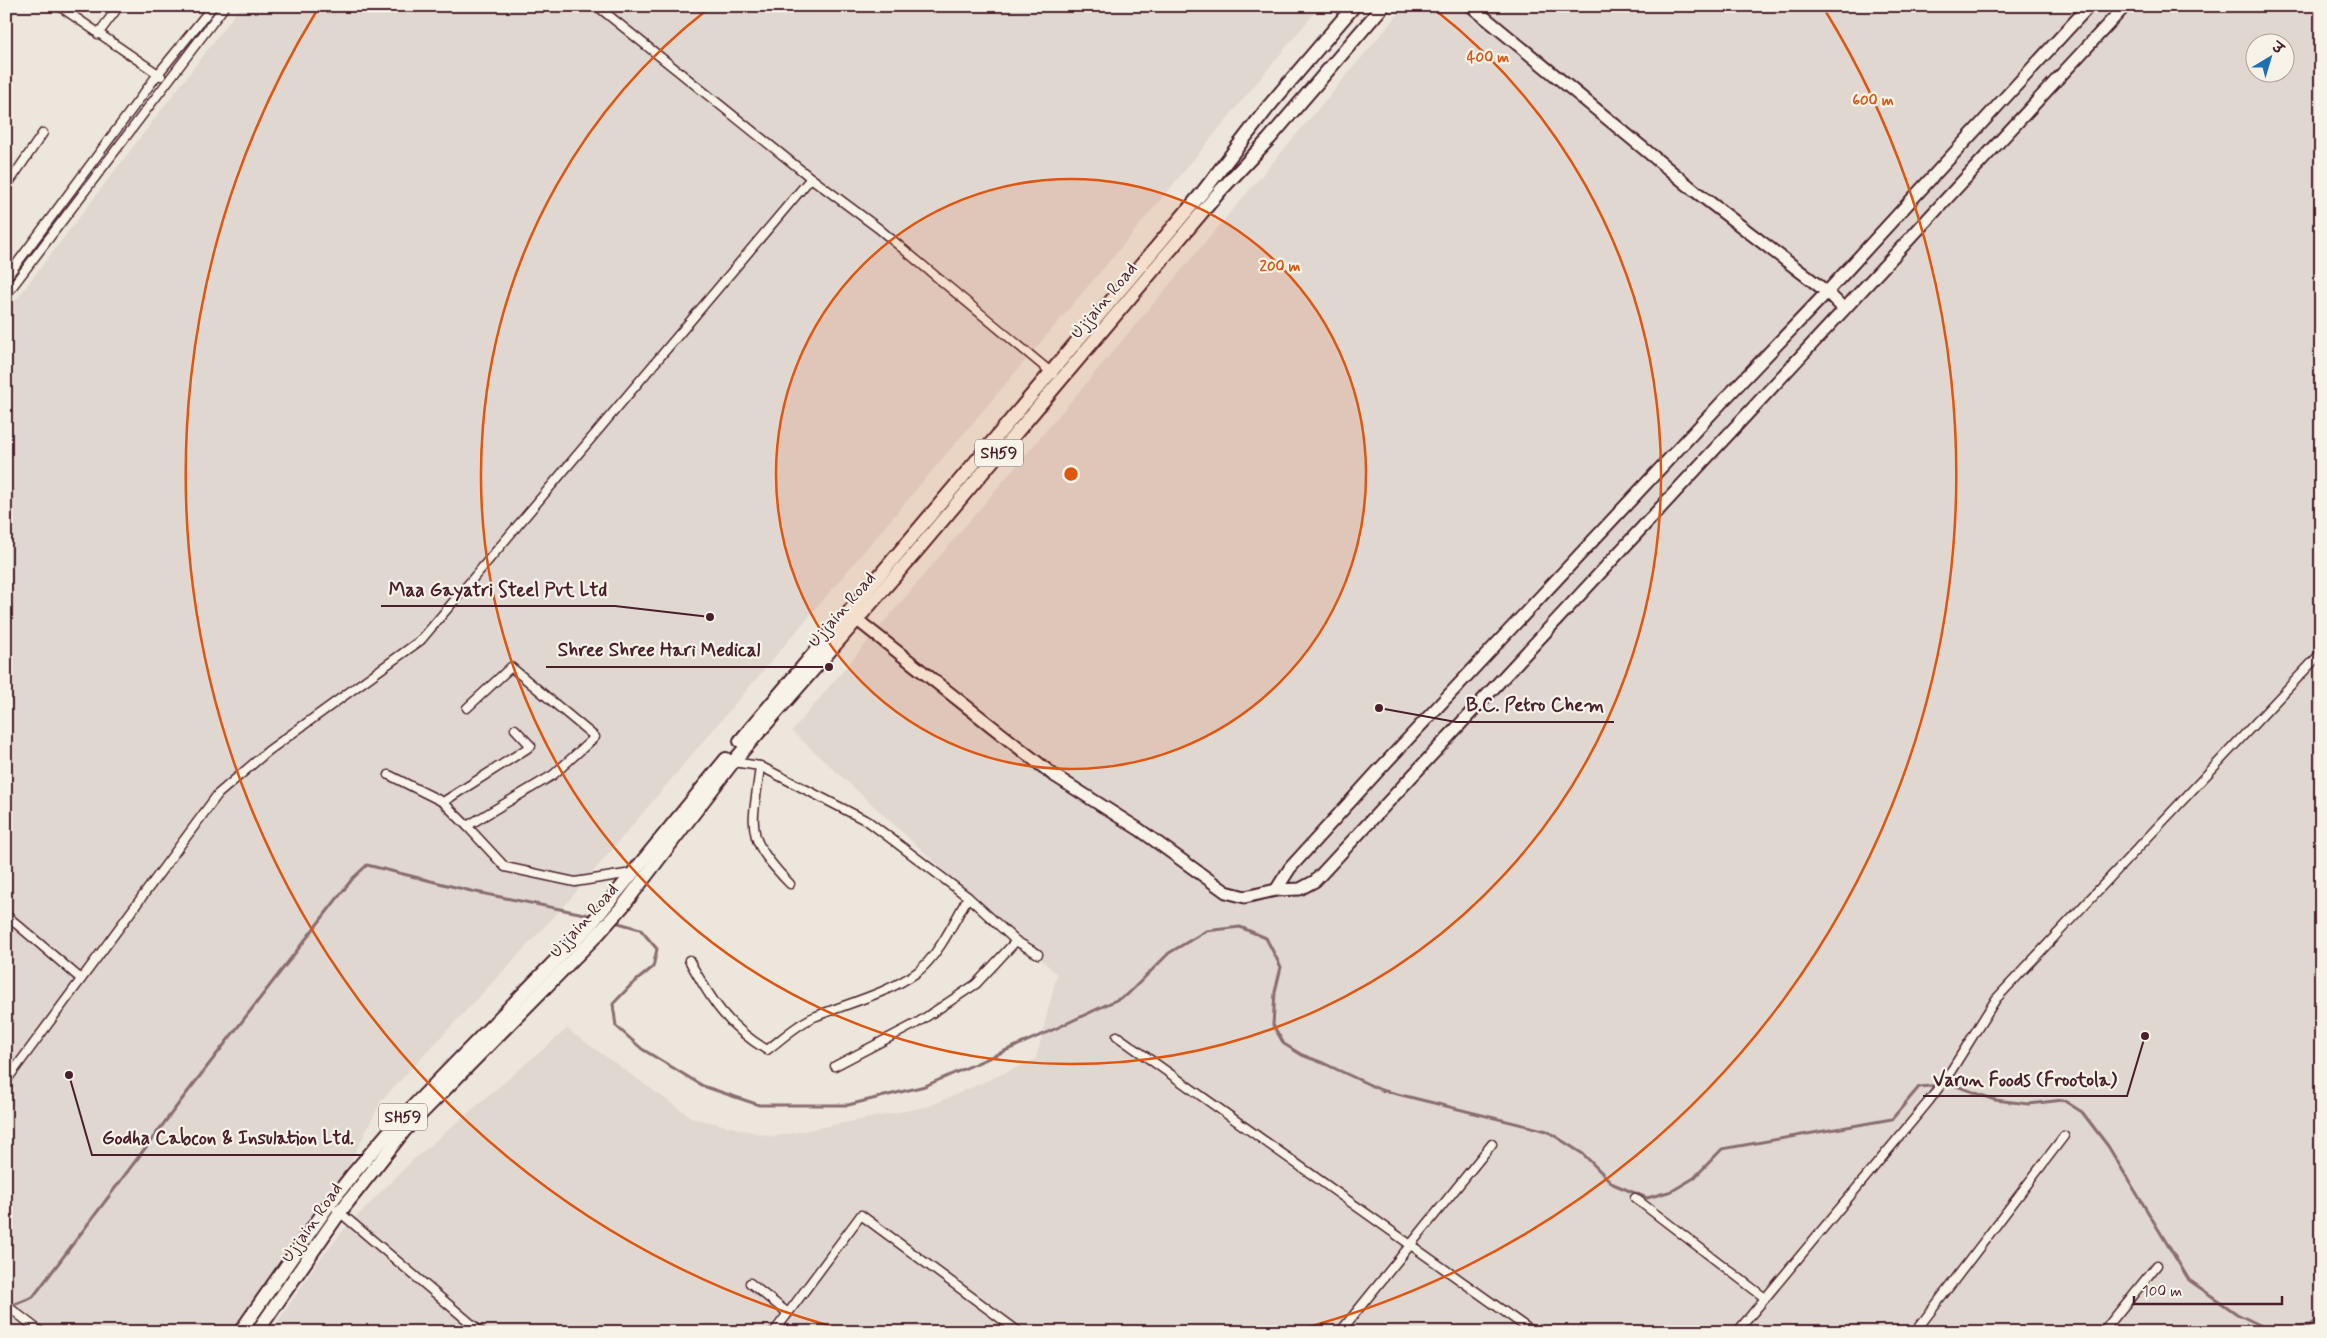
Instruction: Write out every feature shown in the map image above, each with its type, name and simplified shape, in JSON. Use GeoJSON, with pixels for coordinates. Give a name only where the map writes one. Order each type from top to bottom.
{"type":"FeatureCollection","features":[{"type":"Feature","properties":{"kind":"main road","name":"Ujjain Road"},"geometry":{"type":"LineString","coordinates":[[1056,376],[1270,106],[1354,6]]}},
{"type":"Feature","properties":{"kind":"main road","name":"Ujjain Road"},"geometry":{"type":"LineString","coordinates":[[618,903],[634,874],[710,778],[852,616],[1056,376],[1220,190],[1269,139],[1383,6]]}},
{"type":"Feature","properties":{"kind":"main road","name":"Ujjain Road"},"geometry":{"type":"LineString","coordinates":[[240,1332],[334,1209],[404,1131],[618,903],[852,616]]}},
{"type":"Feature","properties":{"kind":"main road","name":"Ujjain Road"},"geometry":{"type":"LineString","coordinates":[[257,1332],[334,1209]]}},
{"type":"Feature","properties":{"kind":"street"},"geometry":{"type":"LineString","coordinates":[[59,6],[167,80]]}},
{"type":"Feature","properties":{"kind":"street"},"geometry":{"type":"LineString","coordinates":[[98,34],[119,6]]}},
{"type":"Feature","properties":{"kind":"street"},"geometry":{"type":"LineString","coordinates":[[6,278],[158,74],[213,6]]}},
{"type":"Feature","properties":{"kind":"street"},"geometry":{"type":"LineString","coordinates":[[6,295],[167,80],[225,6]]}},
{"type":"Feature","properties":{"kind":"street"},"geometry":{"type":"LineString","coordinates":[[597,6],[811,178],[878,228],[1056,376]]}},
{"type":"Feature","properties":{"kind":"street"},"geometry":{"type":"LineString","coordinates":[[1471,6],[1696,192],[1827,292],[1844,309]]}},
{"type":"Feature","properties":{"kind":"street"},"geometry":{"type":"LineString","coordinates":[[1276,890],[1290,868],[1378,771],[1710,414],[1827,292],[2088,6]]}},
{"type":"Feature","properties":{"kind":"street"},"geometry":{"type":"LineString","coordinates":[[852,616],[1052,774],[1140,830],[1205,879],[1226,892],[1245,897],[1276,890],[1300,889],[1315,881],[2125,6]]}},
{"type":"Feature","properties":{"kind":"street"},"geometry":{"type":"LineString","coordinates":[[6,187],[43,133]]}},
{"type":"Feature","properties":{"kind":"street"},"geometry":{"type":"LineString","coordinates":[[6,1081],[218,794],[268,751],[421,640],[811,178]]}},
{"type":"Feature","properties":{"kind":"street"},"geometry":{"type":"LineString","coordinates":[[6,262],[14,268],[17,281]]}},
{"type":"Feature","properties":{"kind":"street"},"geometry":{"type":"LineString","coordinates":[[1737,1332],[1929,1101],[1951,1071],[1996,999],[2321,653]]}},
{"type":"Feature","properties":{"kind":"street"},"geometry":{"type":"LineString","coordinates":[[467,708],[512,668],[596,737],[553,775],[467,826]]}},
{"type":"Feature","properties":{"kind":"street"},"geometry":{"type":"LineString","coordinates":[[443,802],[531,746],[515,729]]}},
{"type":"Feature","properties":{"kind":"street"},"geometry":{"type":"LineString","coordinates":[[733,762],[760,766],[870,822],[968,897],[1016,940],[1038,954]]}},
{"type":"Feature","properties":{"kind":"street"},"geometry":{"type":"LineString","coordinates":[[760,766],[752,814],[755,838],[764,856],[790,884]]}},
{"type":"Feature","properties":{"kind":"street"},"geometry":{"type":"LineString","coordinates":[[389,775],[443,802],[504,867],[575,882],[634,874]]}},
{"type":"Feature","properties":{"kind":"street"},"geometry":{"type":"LineString","coordinates":[[689,960],[710,999],[732,1024],[753,1042],[767,1050],[812,1017],[848,1005],[918,972],[938,948],[968,897]]}},
{"type":"Feature","properties":{"kind":"street"},"geometry":{"type":"LineString","coordinates":[[6,915],[81,978]]}},
{"type":"Feature","properties":{"kind":"street"},"geometry":{"type":"LineString","coordinates":[[835,1066],[917,1023],[976,984],[1016,940]]}},
{"type":"Feature","properties":{"kind":"street"},"geometry":{"type":"LineString","coordinates":[[1118,1036],[1533,1332]]}},
{"type":"Feature","properties":{"kind":"street"},"geometry":{"type":"LineString","coordinates":[[1915,1332],[2064,1136]]}},
{"type":"Feature","properties":{"kind":"street"},"geometry":{"type":"LineString","coordinates":[[1340,1332],[1492,1144]]}},
{"type":"Feature","properties":{"kind":"street"},"geometry":{"type":"LineString","coordinates":[[1635,1198],[1765,1298]]}},
{"type":"Feature","properties":{"kind":"street"},"geometry":{"type":"LineString","coordinates":[[334,1209],[481,1332]]}},
{"type":"Feature","properties":{"kind":"street"},"geometry":{"type":"LineString","coordinates":[[774,1332],[861,1215],[1019,1332]]}},
{"type":"Feature","properties":{"kind":"street"},"geometry":{"type":"LineString","coordinates":[[2103,1332],[2157,1265]]}},
{"type":"Feature","properties":{"kind":"street"},"geometry":{"type":"LineString","coordinates":[[750,1283],[788,1313]]}},
{"type":"Feature","properties":{"kind":"street"},"geometry":{"type":"LineString","coordinates":[[9,1307],[42,1332]]}},
{"type":"Feature","properties":{"kind":"shaded area"},"geometry":{"type":"Polygon","coordinates":[[[241,6],[1320,6],[1128,239],[564,906],[381,1101],[333,1197],[239,1332],[6,1332],[6,313],[241,6]]]}},
{"type":"Feature","properties":{"kind":"shaded area"},"geometry":{"type":"Polygon","coordinates":[[[1405,6],[2321,6],[2321,1320],[2302,1332],[271,1332],[317,1263],[347,1226],[413,1160],[567,1029],[692,1118],[773,1137],[930,1106],[1036,1059],[1057,974],[792,731],[1405,6]]]}},
{"type":"Feature","properties":{"kind":"waterway"},"geometry":{"type":"LineString","coordinates":[[8,1307],[33,1297],[186,1094],[353,878],[367,865],[471,891],[594,916]]}},
{"type":"Feature","properties":{"kind":"waterway"},"geometry":{"type":"LineString","coordinates":[[615,922],[640,929],[657,949],[653,967],[630,986],[613,1004],[616,1026],[642,1049],[703,1086],[759,1105],[848,1105],[925,1086],[1127,995],[1169,953],[1206,931],[1240,927],[1266,938],[1281,967],[1275,992],[1273,1025],[1284,1044],[1302,1055],[1381,1090],[1547,1131],[1583,1154],[1613,1184],[1647,1198],[1672,1191],[1694,1178],[1722,1149],[1892,1119],[1919,1087],[1951,1084],[1995,1100],[2029,1104],[2063,1100],[2082,1112],[2108,1146],[2189,1280],[2237,1314],[2272,1331],[2310,1325],[2321,1316]]}},
{"type":"Feature","properties":{"kind":"place","name":"Maa Gayatri Steel Pvt Ltd"},"geometry":{"type":"Point","coordinates":[710,617]}},
{"type":"Feature","properties":{"kind":"place","name":"Shree Shree Hari Medical"},"geometry":{"type":"Point","coordinates":[829,667]}},
{"type":"Feature","properties":{"kind":"place","name":"B.C. Petro Chem"},"geometry":{"type":"Point","coordinates":[1379,708]}},
{"type":"Feature","properties":{"kind":"place","name":"Varun Foods (Frootola)"},"geometry":{"type":"Point","coordinates":[2145,1036]}},
{"type":"Feature","properties":{"kind":"place","name":"Godha Cabcon & Insulation Ltd."},"geometry":{"type":"Point","coordinates":[69,1075]}}]}
